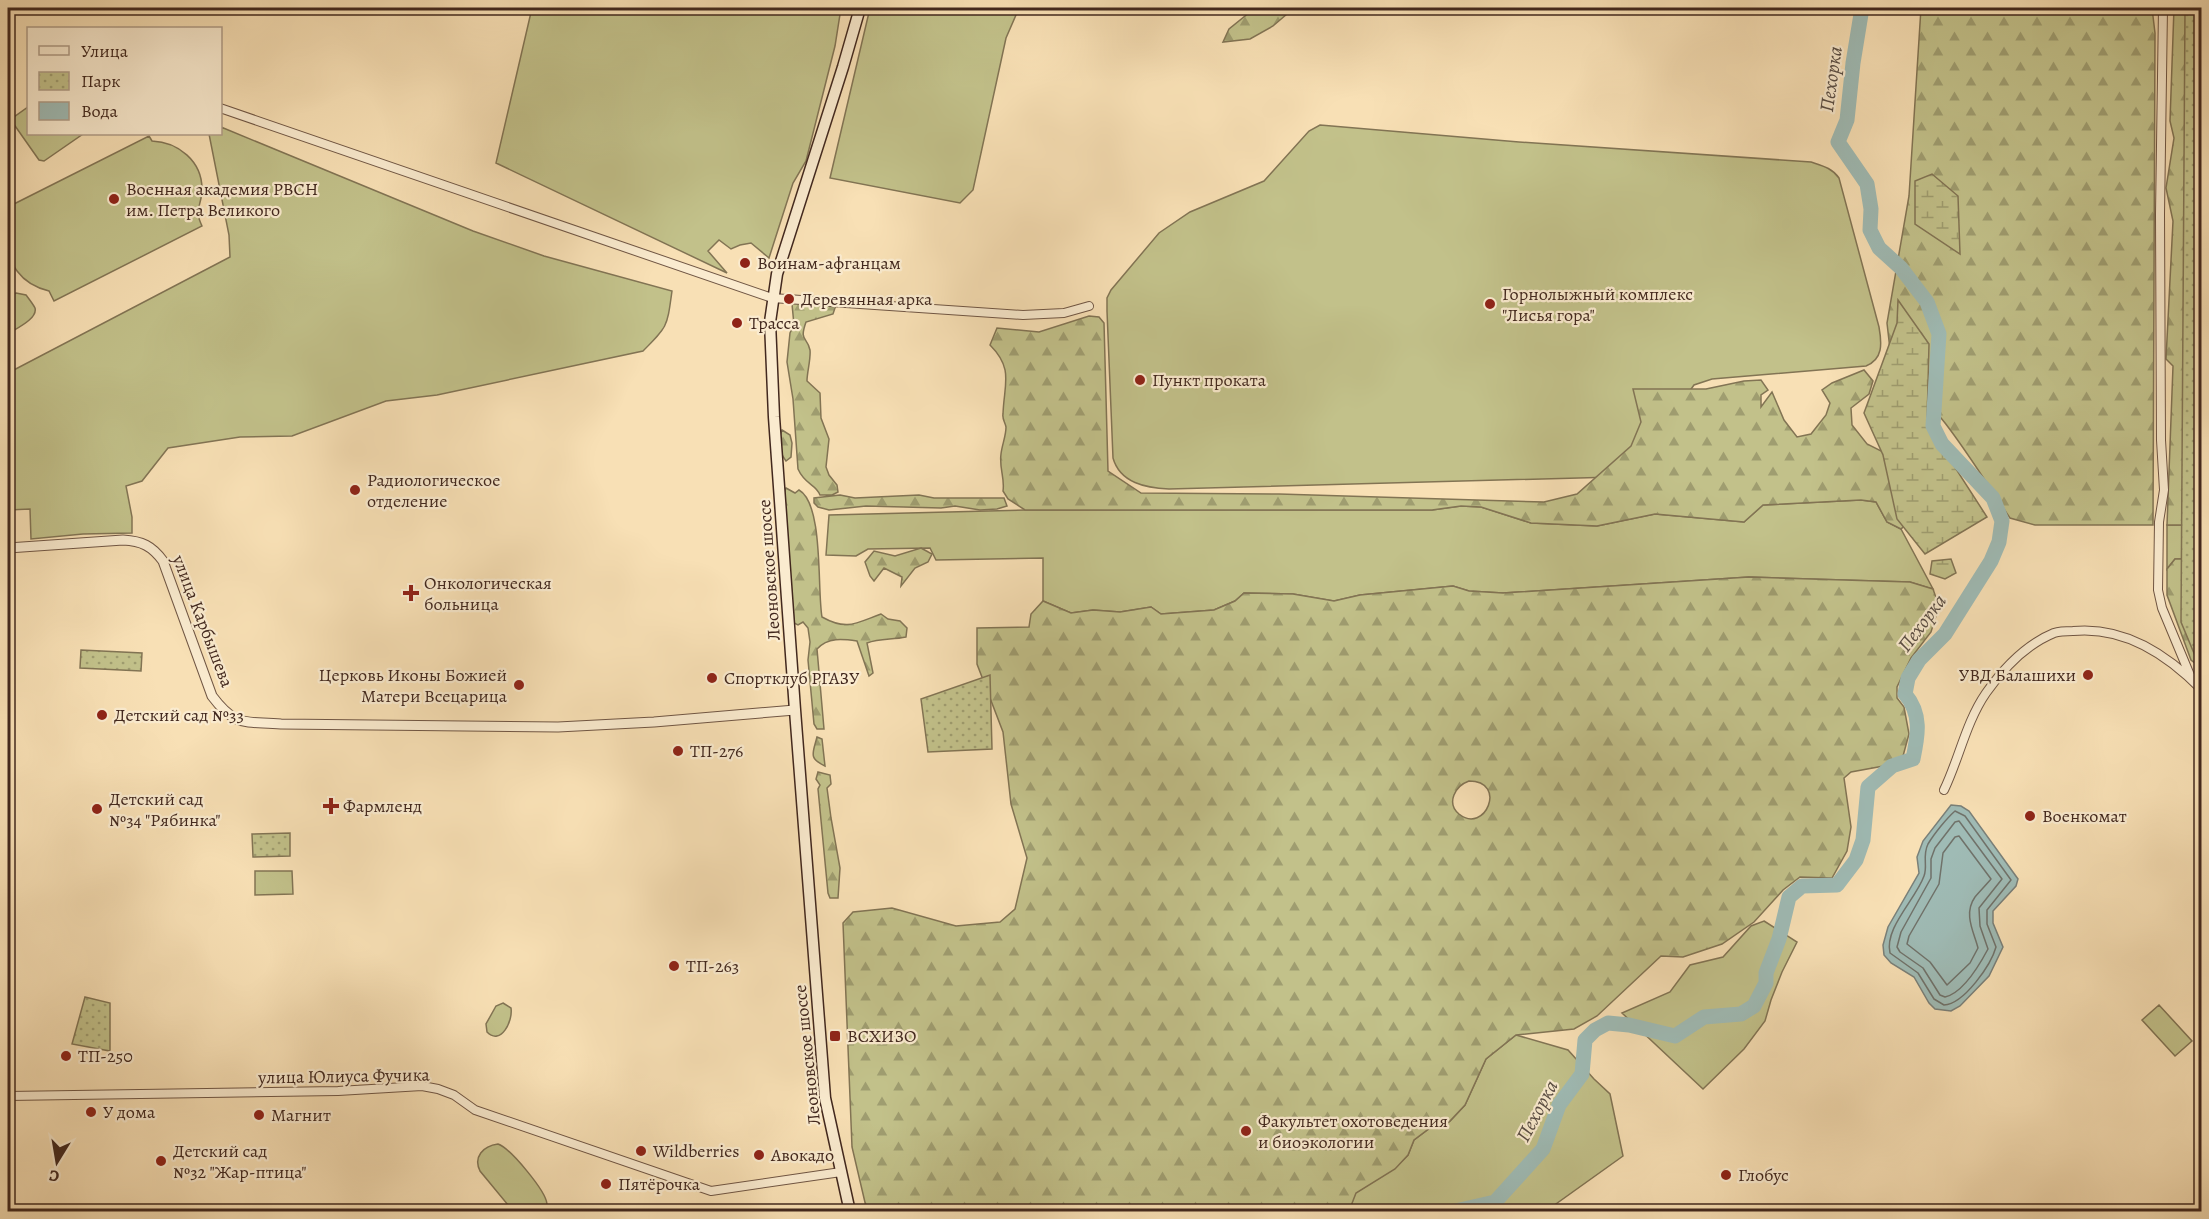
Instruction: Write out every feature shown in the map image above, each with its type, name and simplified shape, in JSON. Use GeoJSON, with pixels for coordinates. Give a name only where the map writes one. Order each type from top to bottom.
{"type":"FeatureCollection","features":[{"type":"Feature","properties":{"kind":"main road","name":"Леоновское шоссе"},"geometry":{"type":"LineString","coordinates":[[850,1212],[825,1098],[771,374],[770,322],[777,274],[860,8]]}},
{"type":"Feature","properties":{"kind":"street"},"geometry":{"type":"LineString","coordinates":[[2163,8],[2160,236],[2161,440],[2164,490],[2159,522],[2158,590],[2162,608],[2192,680]]}},
{"type":"Feature","properties":{"kind":"street"},"geometry":{"type":"LineString","coordinates":[[222,109],[772,298],[1023,315],[1064,313],[1089,306]]}},
{"type":"Feature","properties":{"kind":"street","name":"улица Карбышева"},"geometry":{"type":"LineString","coordinates":[[8,548],[123,540],[137,541],[156,551],[164,561],[212,696],[224,712],[236,720],[281,724],[558,727],[654,722],[795,710]]}},
{"type":"Feature","properties":{"kind":"street"},"geometry":{"type":"LineString","coordinates":[[1944,790],[1972,718],[1986,694],[2015,659],[2055,633],[2084,630],[2110,632],[2138,642],[2175,664],[2202,690]]}},
{"type":"Feature","properties":{"kind":"street","name":"улица Юлиуса Фучика"},"geometry":{"type":"LineString","coordinates":[[8,1096],[338,1091],[422,1086],[454,1095],[475,1110],[711,1191],[841,1172]]}},
{"type":"Feature","properties":{"kind":"green space"},"geometry":{"type":"Polygon","coordinates":[[[532,8],[841,8],[835,46],[806,161],[793,183],[769,258],[751,243],[731,249],[719,240],[708,251],[727,273],[496,163],[532,8]]]}},
{"type":"Feature","properties":{"kind":"green space"},"geometry":{"type":"Polygon","coordinates":[[[870,8],[1019,8],[1006,38],[973,190],[960,203],[830,178],[870,8]]]}},
{"type":"Feature","properties":{"kind":"green space"},"geometry":{"type":"Polygon","coordinates":[[[1255,8],[1294,8],[1273,26],[1250,39],[1223,42],[1229,29],[1255,8]]]}},
{"type":"Feature","properties":{"kind":"green space"},"geometry":{"type":"Polygon","coordinates":[[[1921,8],[2152,8],[2155,33],[2153,525],[2035,525],[2010,518],[1942,419],[1910,383],[1892,367],[1887,323],[1909,196],[1921,8]]]}},
{"type":"Feature","properties":{"kind":"green space"},"geometry":{"type":"Polygon","coordinates":[[[2174,8],[2201,8],[2201,525],[2167,525],[2173,366],[2166,359],[2173,221],[2166,188],[2174,138],[2170,121],[2174,8]]]}},
{"type":"Feature","properties":{"kind":"green space"},"geometry":{"type":"Polygon","coordinates":[[[2185,8],[2202,8],[2201,670],[2181,622],[2185,8]]]}},
{"type":"Feature","properties":{"kind":"green space"},"geometry":{"type":"Polygon","coordinates":[[[27,108],[27,135],[82,135],[44,161],[39,160],[13,123],[14,117],[27,108]]]}},
{"type":"Feature","properties":{"kind":"green space","name":"Горнолыжный комплекс \"Лисья гора\""},"geometry":{"type":"Polygon","coordinates":[[[1320,125],[1519,142],[1811,162],[1823,166],[1839,178],[1879,327],[1881,345],[1878,355],[1872,363],[1866,366],[1712,379],[1694,385],[1651,476],[1169,489],[1143,485],[1128,479],[1116,466],[1113,458],[1107,311],[1107,298],[1111,290],[1159,233],[1190,212],[1264,181],[1309,131],[1320,125]]]}},
{"type":"Feature","properties":{"kind":"green space"},"geometry":{"type":"Polygon","coordinates":[[[222,127],[473,231],[544,256],[672,291],[669,312],[662,331],[643,351],[437,395],[386,401],[292,436],[240,437],[168,448],[142,481],[126,486],[132,517],[132,533],[83,534],[31,539],[30,509],[8,510],[8,373],[230,257],[229,235],[209,135],[222,135],[222,127]]]}},
{"type":"Feature","properties":{"kind":"green space"},"geometry":{"type":"Polygon","coordinates":[[[149,136],[152,141],[162,142],[179,149],[187,155],[198,170],[202,195],[198,215],[202,226],[54,301],[49,291],[23,278],[13,264],[8,245],[10,220],[8,207],[149,136]]]}},
{"type":"Feature","properties":{"kind":"green space"},"geometry":{"type":"Polygon","coordinates":[[[1932,174],[1958,196],[1960,254],[1915,224],[1915,181],[1932,174]]]}},
{"type":"Feature","properties":{"kind":"green space"},"geometry":{"type":"Polygon","coordinates":[[[16,293],[26,295],[35,308],[35,312],[30,320],[8,334],[8,298],[16,293]]]}},
{"type":"Feature","properties":{"kind":"green space"},"geometry":{"type":"Polygon","coordinates":[[[1898,300],[1929,344],[1927,424],[1987,517],[1925,554],[1897,519],[1883,455],[1864,413],[1897,323],[1898,300]]]}},
{"type":"Feature","properties":{"kind":"green space"},"geometry":{"type":"Polygon","coordinates":[[[797,302],[836,305],[833,314],[806,322],[803,333],[810,350],[807,381],[820,393],[821,418],[829,439],[826,467],[837,485],[838,492],[832,495],[820,495],[798,469],[793,399],[787,362],[790,333],[794,325],[792,304],[797,302]]]}},
{"type":"Feature","properties":{"kind":"green space"},"geometry":{"type":"Polygon","coordinates":[[[1089,316],[1099,317],[1104,323],[1108,471],[1141,493],[1279,494],[1544,502],[1577,494],[1631,446],[1641,422],[1633,389],[1706,389],[1761,380],[1768,390],[1761,395],[1761,407],[1772,392],[1784,420],[1797,437],[1811,434],[1826,415],[1830,403],[1822,390],[1832,383],[1864,370],[1873,381],[1869,394],[1851,408],[1852,425],[1867,444],[1937,479],[1925,506],[1901,529],[1887,522],[1876,502],[1861,500],[1763,505],[1744,522],[1655,514],[1597,526],[1531,523],[1481,507],[1461,506],[1432,510],[1025,510],[1008,499],[1003,491],[1001,459],[1006,430],[1003,416],[1006,377],[1002,362],[990,345],[997,328],[1039,332],[1089,316]]]}},
{"type":"Feature","properties":{"kind":"green space"},"geometry":{"type":"Polygon","coordinates":[[[782,430],[790,435],[792,443],[791,457],[786,461],[780,446],[782,430]]]}},
{"type":"Feature","properties":{"kind":"green space"},"geometry":{"type":"Polygon","coordinates":[[[786,488],[795,493],[799,490],[807,498],[812,512],[818,549],[822,617],[845,625],[858,623],[881,614],[888,619],[900,621],[907,628],[906,637],[867,643],[873,673],[869,676],[857,641],[841,639],[826,642],[817,649],[824,729],[817,729],[814,724],[808,660],[810,642],[808,628],[803,622],[798,625],[794,623],[784,493],[786,488]]]}},
{"type":"Feature","properties":{"kind":"green space"},"geometry":{"type":"Polygon","coordinates":[[[840,495],[855,498],[919,495],[934,498],[1004,498],[1007,506],[980,510],[955,506],[941,508],[866,506],[829,510],[818,507],[814,503],[814,498],[840,495]]]}},
{"type":"Feature","properties":{"kind":"green space"},"geometry":{"type":"Polygon","coordinates":[[[1861,500],[1876,502],[1887,522],[1901,529],[1933,589],[1910,582],[1749,577],[1503,593],[1469,591],[1453,586],[1360,595],[1334,601],[1293,594],[1244,593],[1235,601],[1214,610],[1161,614],[1151,607],[1120,612],[1093,610],[1071,613],[1043,601],[1043,558],[936,560],[930,548],[868,549],[856,556],[826,555],[829,515],[1025,510],[1432,510],[1461,506],[1481,507],[1531,523],[1597,526],[1655,514],[1744,522],[1763,505],[1861,500]]]}},
{"type":"Feature","properties":{"kind":"green space"},"geometry":{"type":"Polygon","coordinates":[[[2167,525],[2201,525],[2201,559],[2175,559],[2167,569],[2167,525]]]}},
{"type":"Feature","properties":{"kind":"green space"},"geometry":{"type":"Polygon","coordinates":[[[921,548],[932,554],[928,562],[915,568],[901,586],[902,577],[884,568],[874,581],[870,576],[865,562],[874,551],[895,556],[921,548]]]}},
{"type":"Feature","properties":{"kind":"green space"},"geometry":{"type":"Polygon","coordinates":[[[1951,559],[1956,573],[1945,579],[1930,574],[1932,561],[1951,559]]]}},
{"type":"Feature","properties":{"kind":"green space"},"geometry":{"type":"Polygon","coordinates":[[[2175,559],[2201,559],[2201,668],[2191,660],[2167,595],[2167,569],[2175,559]]]}},
{"type":"Feature","properties":{"kind":"green space"},"geometry":{"type":"Polygon","coordinates":[[[1749,577],[1910,582],[1933,589],[1939,606],[1931,632],[1911,658],[1897,687],[1897,698],[1904,707],[1909,734],[1903,756],[1889,765],[1851,772],[1844,778],[1851,827],[1847,851],[1832,878],[1800,877],[1783,890],[1754,922],[1722,944],[1683,957],[1661,956],[1597,1016],[1574,1029],[1516,1035],[1486,1059],[1465,1105],[1449,1122],[1430,1128],[1414,1140],[1408,1155],[1395,1169],[1356,1193],[1349,1211],[867,1211],[852,1147],[843,923],[853,912],[892,908],[956,926],[1000,922],[1015,909],[1027,858],[1011,804],[1003,732],[977,664],[977,628],[1029,627],[1031,614],[1043,601],[1071,613],[1093,610],[1120,612],[1151,607],[1161,614],[1214,610],[1235,601],[1244,593],[1293,594],[1334,601],[1360,595],[1453,586],[1469,591],[1503,593],[1749,577]],[[1469,781],[1464,783],[1454,795],[1455,810],[1468,819],[1477,818],[1484,813],[1488,805],[1490,797],[1488,789],[1481,783],[1469,781]]]}},
{"type":"Feature","properties":{"kind":"green space"},"geometry":{"type":"Polygon","coordinates":[[[81,650],[142,653],[141,671],[80,668],[81,650]]]}},
{"type":"Feature","properties":{"kind":"green space"},"geometry":{"type":"Polygon","coordinates":[[[990,675],[992,749],[928,752],[921,699],[990,675]]]}},
{"type":"Feature","properties":{"kind":"green space"},"geometry":{"type":"Polygon","coordinates":[[[817,737],[822,739],[825,766],[813,755],[817,737]]]}},
{"type":"Feature","properties":{"kind":"green space"},"geometry":{"type":"Polygon","coordinates":[[[818,772],[830,775],[831,784],[827,788],[840,868],[838,898],[830,898],[828,893],[818,789],[820,785],[816,779],[818,772]]]}},
{"type":"Feature","properties":{"kind":"green space"},"geometry":{"type":"Polygon","coordinates":[[[290,833],[290,856],[253,857],[252,834],[290,833]]]}},
{"type":"Feature","properties":{"kind":"green space"},"geometry":{"type":"Polygon","coordinates":[[[255,871],[292,871],[293,894],[255,895],[255,871]]]}},
{"type":"Feature","properties":{"kind":"green space"},"geometry":{"type":"Polygon","coordinates":[[[1764,921],[1797,942],[1782,972],[1765,1021],[1744,1049],[1703,1089],[1622,1013],[1670,992],[1690,965],[1723,957],[1751,926],[1764,921]]]}},
{"type":"Feature","properties":{"kind":"green space"},"geometry":{"type":"Polygon","coordinates":[[[85,997],[110,1003],[110,1051],[72,1044],[85,997]]]}},
{"type":"Feature","properties":{"kind":"green space"},"geometry":{"type":"Polygon","coordinates":[[[503,1003],[511,1008],[508,1025],[501,1034],[492,1036],[487,1032],[486,1024],[496,1006],[503,1003]]]}},
{"type":"Feature","properties":{"kind":"green space"},"geometry":{"type":"Polygon","coordinates":[[[2159,1005],[2192,1041],[2175,1056],[2142,1020],[2159,1005]]]}},
{"type":"Feature","properties":{"kind":"green space"},"geometry":{"type":"Polygon","coordinates":[[[1516,1035],[1568,1050],[1610,1094],[1623,1156],[1546,1211],[1349,1212],[1355,1193],[1395,1168],[1408,1155],[1414,1140],[1430,1128],[1450,1121],[1465,1105],[1486,1059],[1516,1035]]]}},
{"type":"Feature","properties":{"kind":"green space"},"geometry":{"type":"Polygon","coordinates":[[[498,1144],[519,1161],[541,1190],[547,1204],[544,1211],[513,1211],[480,1171],[478,1161],[481,1153],[488,1147],[498,1144]]]}},
{"type":"Feature","properties":{"kind":"water"},"geometry":{"type":"Polygon","coordinates":[[[1951,805],[1961,806],[1969,811],[2018,879],[2016,886],[1993,911],[1993,923],[2003,947],[1989,976],[1960,1006],[1951,1011],[1935,1009],[1914,977],[1891,963],[1884,955],[1883,945],[1888,927],[1919,873],[1917,857],[1923,841],[1951,805]]]}},
{"type":"Feature","properties":{"kind":"waterway","name":"Пехорка"},"geometry":{"type":"LineString","coordinates":[[1451,1212],[1495,1202],[1543,1149],[1559,1105],[1582,1074],[1585,1040],[1595,1030],[1608,1023],[1629,1025],[1675,1036],[1704,1017],[1741,1014],[1754,1006],[1766,983],[1766,973],[1779,939],[1789,897],[1802,886],[1837,885],[1856,860],[1863,840],[1868,787],[1892,766],[1913,759],[1917,725],[1914,709],[1905,694],[1908,678],[1919,660],[1945,634],[1991,561],[1999,542],[2002,521],[1993,498],[1942,444],[1933,426],[1939,334],[1927,302],[1901,268],[1879,248],[1870,230],[1871,209],[1867,184],[1838,142],[1847,120],[1862,8]]}},
{"type":"Feature","properties":{"kind":"place","name":"Военная академия РВСН им. Петра Великого"},"geometry":{"type":"Point","coordinates":[114,199]}},
{"type":"Feature","properties":{"kind":"place","name":"Воинам-афганцам"},"geometry":{"type":"Point","coordinates":[745,263]}},
{"type":"Feature","properties":{"kind":"place","name":"Деревянная арка"},"geometry":{"type":"Point","coordinates":[789,299]}},
{"type":"Feature","properties":{"kind":"place","name":"Горнолыжный комплекс \"Лисья гора\""},"geometry":{"type":"Point","coordinates":[1490,304]}},
{"type":"Feature","properties":{"kind":"place","name":"Трасса"},"geometry":{"type":"Point","coordinates":[737,323]}},
{"type":"Feature","properties":{"kind":"place","name":"Пункт проката"},"geometry":{"type":"Point","coordinates":[1140,380]}},
{"type":"Feature","properties":{"kind":"place","name":"Радиологическое отделение"},"geometry":{"type":"Point","coordinates":[355,490]}},
{"type":"Feature","properties":{"kind":"place","name":"Онкологическая больница"},"geometry":{"type":"Point","coordinates":[411,593]}},
{"type":"Feature","properties":{"kind":"place","name":"УВД Балашихи"},"geometry":{"type":"Point","coordinates":[2088,675]}},
{"type":"Feature","properties":{"kind":"place","name":"Спортклуб РГАЗУ"},"geometry":{"type":"Point","coordinates":[712,678]}},
{"type":"Feature","properties":{"kind":"place","name":"Церковь Иконы Божией Матери Всецарица"},"geometry":{"type":"Point","coordinates":[519,685]}},
{"type":"Feature","properties":{"kind":"place","name":"Детский сад №33"},"geometry":{"type":"Point","coordinates":[102,715]}},
{"type":"Feature","properties":{"kind":"place","name":"ТП-276"},"geometry":{"type":"Point","coordinates":[678,751]}},
{"type":"Feature","properties":{"kind":"place","name":"Фармленд"},"geometry":{"type":"Point","coordinates":[331,806]}},
{"type":"Feature","properties":{"kind":"place","name":"Детский сад №34 \"Рябинка\""},"geometry":{"type":"Point","coordinates":[97,809]}},
{"type":"Feature","properties":{"kind":"place","name":"Военкомат"},"geometry":{"type":"Point","coordinates":[2030,816]}},
{"type":"Feature","properties":{"kind":"place","name":"ТП-263"},"geometry":{"type":"Point","coordinates":[674,966]}},
{"type":"Feature","properties":{"kind":"place","name":"ВСХИЗО"},"geometry":{"type":"Point","coordinates":[835,1036]}},
{"type":"Feature","properties":{"kind":"place","name":"ТП-250"},"geometry":{"type":"Point","coordinates":[66,1056]}},
{"type":"Feature","properties":{"kind":"place","name":"У дома"},"geometry":{"type":"Point","coordinates":[91,1112]}},
{"type":"Feature","properties":{"kind":"place","name":"Магнит"},"geometry":{"type":"Point","coordinates":[259,1115]}},
{"type":"Feature","properties":{"kind":"place","name":"Факультет охотоведения и биоэкологии"},"geometry":{"type":"Point","coordinates":[1246,1131]}},
{"type":"Feature","properties":{"kind":"place","name":"Wildberries"},"geometry":{"type":"Point","coordinates":[641,1151]}},
{"type":"Feature","properties":{"kind":"place","name":"Авокадо"},"geometry":{"type":"Point","coordinates":[759,1155]}},
{"type":"Feature","properties":{"kind":"place","name":"Детский сад №32 \"Жар-птица\""},"geometry":{"type":"Point","coordinates":[161,1161]}},
{"type":"Feature","properties":{"kind":"place","name":"Глобус"},"geometry":{"type":"Point","coordinates":[1726,1175]}},
{"type":"Feature","properties":{"kind":"place","name":"Пятёрочка"},"geometry":{"type":"Point","coordinates":[606,1184]}}]}
